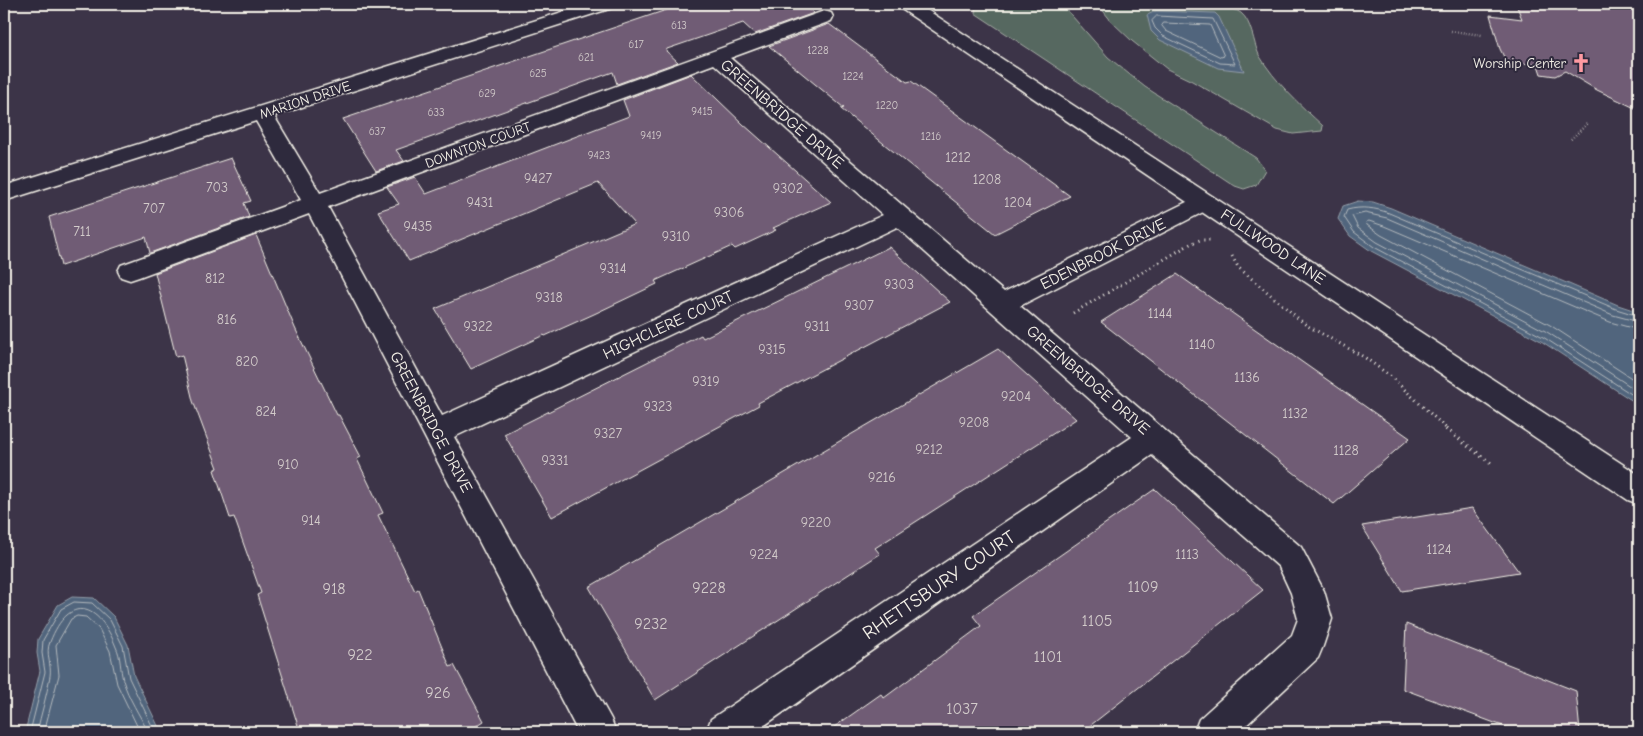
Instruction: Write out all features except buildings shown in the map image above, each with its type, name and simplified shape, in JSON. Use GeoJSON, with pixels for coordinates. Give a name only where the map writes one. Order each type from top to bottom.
{"type":"FeatureCollection","features":[{"type":"Feature","properties":{"kind":"street","name":"MARION DRIVE"},"geometry":{"type":"LineString","coordinates":[[4,194],[606,4]]}},
{"type":"Feature","properties":{"kind":"street","name":"FULLWOOD LANE"},"geometry":{"type":"LineString","coordinates":[[906,4],[1639,491]]}},
{"type":"Feature","properties":{"kind":"street","name":"DOWNTON COURT"},"geometry":{"type":"LineString","coordinates":[[130,271],[824,17]]}},
{"type":"Feature","properties":{"kind":"street","name":"GREENBRIDGE DRIVE"},"geometry":{"type":"LineString","coordinates":[[717,57],[1290,556],[1307,591],[1315,619],[1306,646],[1212,732]]}},
{"type":"Feature","properties":{"kind":"street","name":"GREENBRIDGE DRIVE"},"geometry":{"type":"LineString","coordinates":[[262,114],[315,204],[598,732]]}},
{"type":"Feature","properties":{"kind":"street","name":"EDENBROOK DRIVE"},"geometry":{"type":"LineString","coordinates":[[1001,305],[1204,202]]}},
{"type":"Feature","properties":{"kind":"street","name":"HIGHCLERE COURT"},"geometry":{"type":"LineString","coordinates":[[436,432],[899,217]]}},
{"type":"Feature","properties":{"kind":"street","name":"RHETTSBURY COURT"},"geometry":{"type":"LineString","coordinates":[[724,732],[1154,438]]}},
{"type":"Feature","properties":{"kind":"path"},"geometry":{"type":"LineString","coordinates":[[1451,31],[1482,35]]}},
{"type":"Feature","properties":{"kind":"path"},"geometry":{"type":"LineString","coordinates":[[1572,139],[1588,123]]}},
{"type":"Feature","properties":{"kind":"path"},"geometry":{"type":"LineString","coordinates":[[1073,313],[1192,243],[1200,240],[1215,240]]}},
{"type":"Feature","properties":{"kind":"path"},"geometry":{"type":"LineString","coordinates":[[1232,255],[1238,267],[1306,325],[1364,357],[1389,375],[1447,431],[1493,465]]}},
{"type":"Feature","properties":{"kind":"green space"},"geometry":{"type":"Polygon","coordinates":[[[982,4],[1051,5],[1065,8],[1108,57],[1145,87],[1256,158],[1265,170],[1256,185],[1244,189],[1235,186],[975,13],[976,6],[982,4]]]}},
{"type":"Feature","properties":{"kind":"green space"},"geometry":{"type":"Polygon","coordinates":[[[1100,4],[1196,4],[1231,9],[1241,13],[1248,22],[1259,55],[1265,65],[1288,93],[1323,126],[1322,131],[1293,134],[1277,130],[1192,81],[1167,69],[1112,22],[1100,7],[1100,4]]]}},
{"type":"Feature","properties":{"kind":"water"},"geometry":{"type":"Polygon","coordinates":[[[1156,11],[1215,13],[1219,17],[1244,71],[1218,68],[1160,40],[1151,31],[1147,15],[1156,11]]]}},
{"type":"Feature","properties":{"kind":"water"},"geometry":{"type":"Polygon","coordinates":[[[1358,201],[1373,202],[1391,208],[1618,305],[1639,312],[1639,405],[1541,341],[1371,251],[1350,236],[1338,219],[1343,206],[1358,201]]]}},
{"type":"Feature","properties":{"kind":"water"},"geometry":{"type":"Polygon","coordinates":[[[72,597],[94,598],[114,617],[128,645],[134,676],[161,732],[25,732],[40,671],[37,653],[38,639],[58,605],[72,597]]]}},
{"type":"Feature","properties":{"kind":"place","name":"Worship Center"},"geometry":{"type":"Point","coordinates":[1581,63]}}]}
